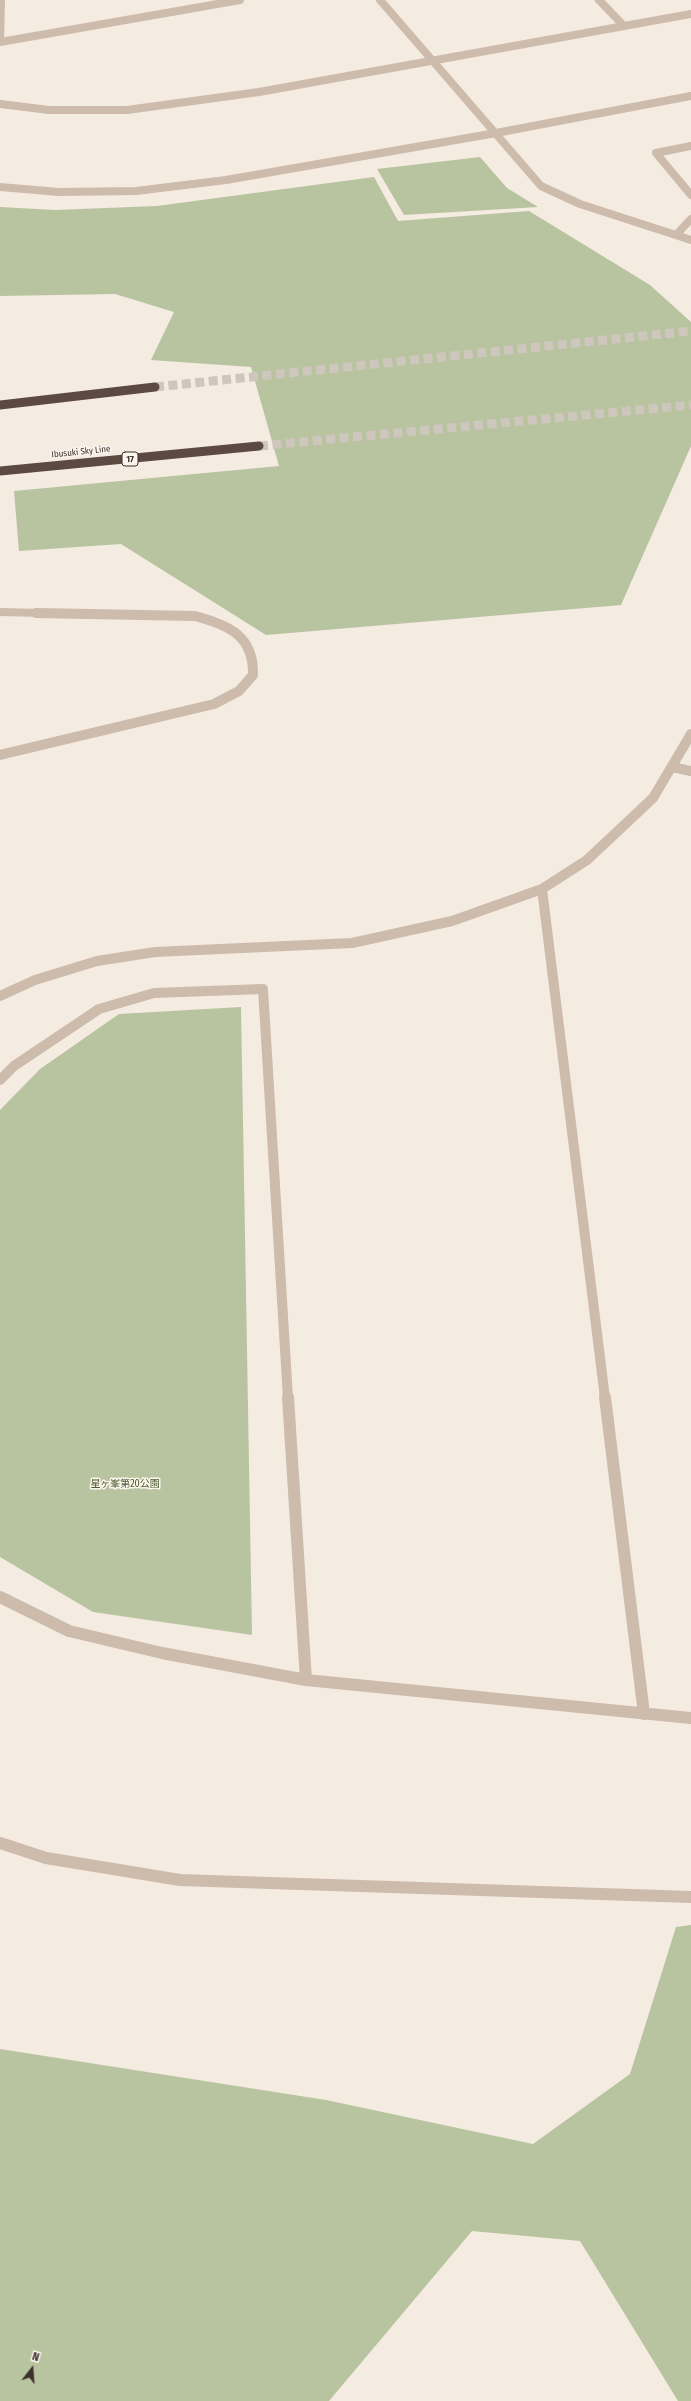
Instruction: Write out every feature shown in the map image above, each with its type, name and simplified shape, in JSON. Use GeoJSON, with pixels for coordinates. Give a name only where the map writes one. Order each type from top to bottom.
{"type":"FeatureCollection","features":[{"type":"Feature","properties":{"kind":"highway"},"geometry":{"type":"LineString","coordinates":[[0,405],[155,388]]}},
{"type":"Feature","properties":{"kind":"highway","name":"Ibusuki Sky Line"},"geometry":{"type":"LineString","coordinates":[[0,471],[259,446]]}},
{"type":"Feature","properties":{"kind":"street"},"geometry":{"type":"LineString","coordinates":[[1,0],[0,42],[240,0]]}},
{"type":"Feature","properties":{"kind":"street"},"geometry":{"type":"LineString","coordinates":[[380,0],[541,186],[580,204],[677,234],[691,240]]}},
{"type":"Feature","properties":{"kind":"street"},"geometry":{"type":"LineString","coordinates":[[599,0],[624,26]]}},
{"type":"Feature","properties":{"kind":"street"},"geometry":{"type":"LineString","coordinates":[[0,104],[49,110],[127,110],[259,92],[691,14]]}},
{"type":"Feature","properties":{"kind":"street"},"geometry":{"type":"LineString","coordinates":[[0,187],[59,192],[136,191],[226,180],[496,133],[691,96]]}},
{"type":"Feature","properties":{"kind":"street"},"geometry":{"type":"LineString","coordinates":[[691,146],[656,153],[691,195]]}},
{"type":"Feature","properties":{"kind":"street"},"geometry":{"type":"LineString","coordinates":[[677,234],[691,219]]}},
{"type":"Feature","properties":{"kind":"street"},"geometry":{"type":"LineString","coordinates":[[0,612],[195,616],[220,622],[243,639],[253,656],[253,675],[239,692],[214,704],[0,755]]}},
{"type":"Feature","properties":{"kind":"street"},"geometry":{"type":"LineString","coordinates":[[0,996],[36,980],[97,961],[148,953],[352,943],[452,921],[542,889],[587,860],[622,829],[653,798],[691,734]]}},
{"type":"Feature","properties":{"kind":"street"},"geometry":{"type":"LineString","coordinates":[[672,767],[691,771]]}},
{"type":"Feature","properties":{"kind":"street"},"geometry":{"type":"LineString","coordinates":[[542,889],[644,1714]]}},
{"type":"Feature","properties":{"kind":"street"},"geometry":{"type":"LineString","coordinates":[[0,1080],[14,1066],[100,1009],[154,994],[264,989],[306,1680]]}},
{"type":"Feature","properties":{"kind":"street"},"geometry":{"type":"LineString","coordinates":[[0,1597],[69,1631],[162,1653],[306,1680],[691,1718]]}},
{"type":"Feature","properties":{"kind":"street"},"geometry":{"type":"LineString","coordinates":[[0,1843],[46,1858],[180,1880],[691,1897]]}},
{"type":"Feature","properties":{"kind":"green space"},"geometry":{"type":"Polygon","coordinates":[[[480,157],[507,188],[538,207],[404,215],[377,169],[480,157]]]}},
{"type":"Feature","properties":{"kind":"green space"},"geometry":{"type":"Polygon","coordinates":[[[374,177],[398,221],[529,211],[650,285],[691,322],[691,446],[621,605],[266,635],[121,544],[19,551],[14,491],[279,466],[251,367],[151,360],[174,312],[115,294],[0,296],[0,207],[55,210],[157,206],[374,177]]]}},
{"type":"Feature","properties":{"kind":"green space","name":"星ヶ峯第20公園"},"geometry":{"type":"Polygon","coordinates":[[[241,1007],[252,1635],[93,1612],[0,1557],[0,1110],[40,1069],[119,1014],[241,1007]]]}},
{"type":"Feature","properties":{"kind":"green space"},"geometry":{"type":"Polygon","coordinates":[[[691,1925],[691,2401],[678,2401],[580,2241],[472,2231],[329,2401],[0,2401],[0,2049],[326,2100],[533,2144],[630,2074],[676,1927],[691,1925]]]}},
{"type":"Feature","properties":{"kind":"tunnel"},"geometry":{"type":"LineString","coordinates":[[155,387],[691,331]]}},
{"type":"Feature","properties":{"kind":"tunnel"},"geometry":{"type":"LineString","coordinates":[[259,446],[691,405]]}}]}
